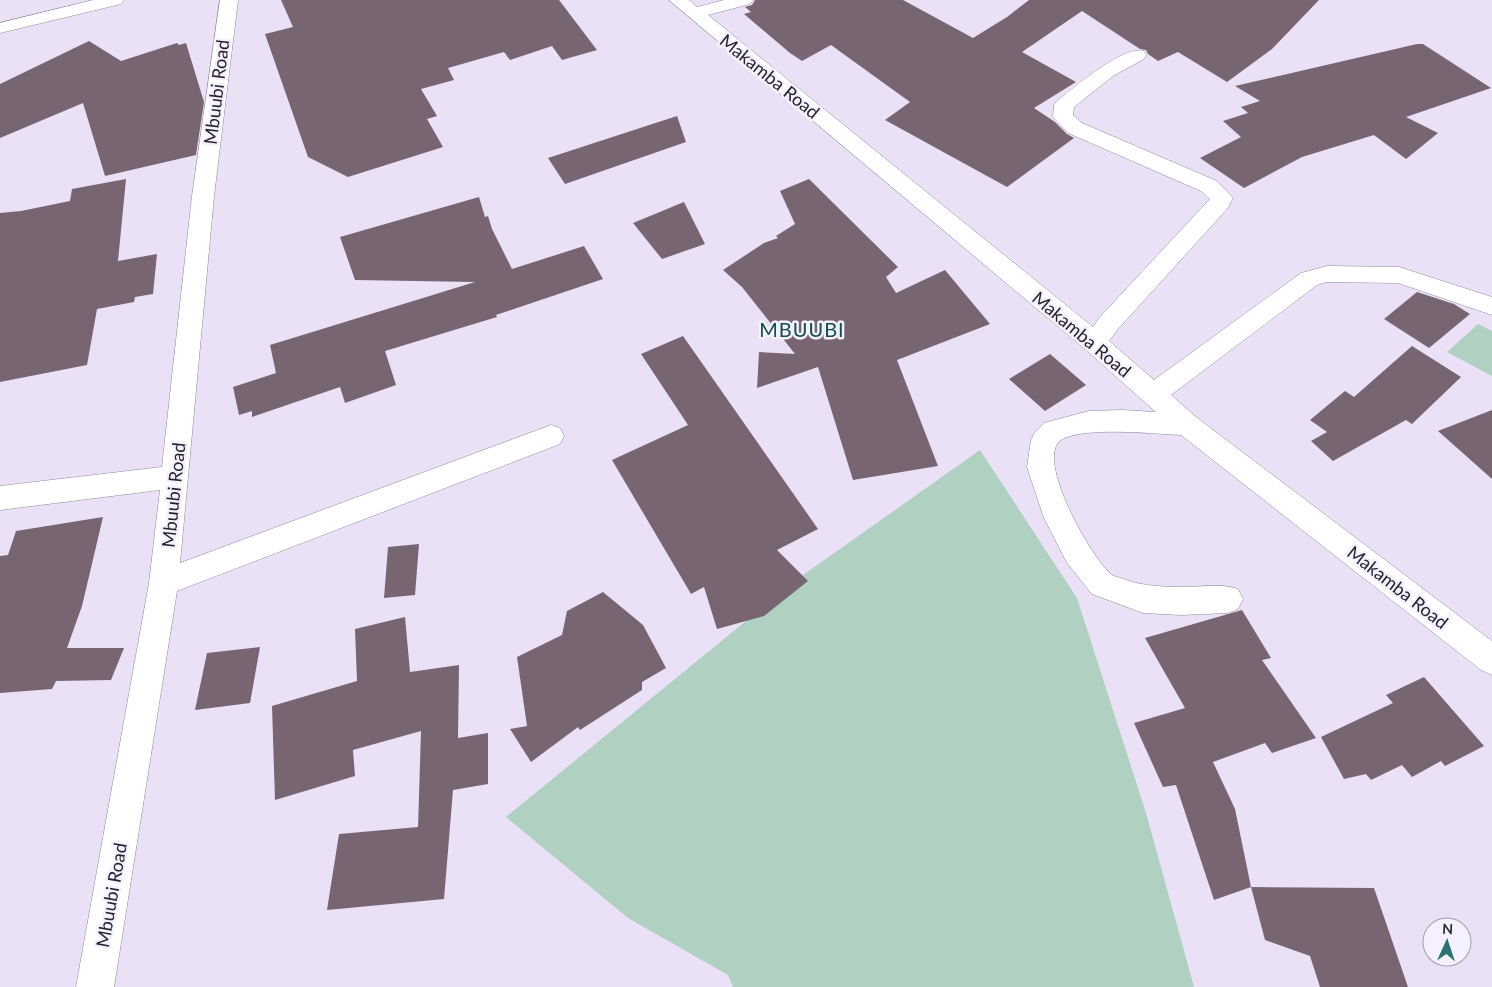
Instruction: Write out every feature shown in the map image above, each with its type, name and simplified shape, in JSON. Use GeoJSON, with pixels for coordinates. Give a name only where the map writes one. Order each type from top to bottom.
{"type":"FeatureCollection","features":[{"type":"Feature","properties":{"kind":"street"},"geometry":{"type":"LineString","coordinates":[[0,28],[76,4],[115,0]]}},
{"type":"Feature","properties":{"kind":"street","name":"Mbuubi Road"},"geometry":{"type":"LineString","coordinates":[[95,987],[164,583],[203,196],[229,0]]}},
{"type":"Feature","properties":{"kind":"street"},"geometry":{"type":"LineString","coordinates":[[686,7],[744,0]]}},
{"type":"Feature","properties":{"kind":"street","name":"Makamba Road"},"geometry":{"type":"LineString","coordinates":[[686,7],[1095,343],[1188,425],[1492,660]]}},
{"type":"Feature","properties":{"kind":"street"},"geometry":{"type":"LineString","coordinates":[[1095,343],[1109,323],[1219,204],[1222,198],[1209,186],[1075,128],[1064,117],[1064,105],[1106,72],[1137,55]]}},
{"type":"Feature","properties":{"kind":"street"},"geometry":{"type":"LineString","coordinates":[[1153,395],[1309,279],[1327,274],[1399,275],[1492,306]]}},
{"type":"Feature","properties":{"kind":"street"},"geometry":{"type":"LineString","coordinates":[[1188,425],[1122,420],[1089,422],[1053,431],[1044,440],[1040,467],[1058,518],[1077,554],[1102,585],[1143,599],[1181,601],[1228,599]]}},
{"type":"Feature","properties":{"kind":"street"},"geometry":{"type":"LineString","coordinates":[[164,583],[551,436]]}},
{"type":"Feature","properties":{"kind":"street"},"geometry":{"type":"LineString","coordinates":[[0,498],[175,477]]}},
{"type":"Feature","properties":{"kind":"green space"},"geometry":{"type":"Polygon","coordinates":[[[1478,324],[1492,331],[1492,376],[1447,352],[1478,324]]]}},
{"type":"Feature","properties":{"kind":"green space"},"geometry":{"type":"Polygon","coordinates":[[[980,450],[1077,598],[1146,813],[1194,987],[733,987],[728,975],[628,918],[506,817],[796,580],[980,450]]]}},
{"type":"Feature","properties":{"kind":"building"},"geometry":{"type":"Polygon","coordinates":[[[281,0],[559,0],[597,50],[562,60],[552,46],[510,60],[504,52],[448,68],[454,80],[421,89],[437,116],[427,119],[443,147],[348,177],[308,157],[265,34],[293,27],[281,0]]]}},
{"type":"Feature","properties":{"kind":"building"},"geometry":{"type":"Polygon","coordinates":[[[755,0],[903,0],[973,38],[1007,17],[1029,0],[1319,0],[1272,49],[1227,82],[1178,52],[1158,61],[1148,54],[1146,50],[1140,49],[1082,11],[1022,52],[1076,82],[1034,108],[1074,138],[1007,187],[885,120],[910,102],[831,45],[802,61],[790,53],[744,14],[751,12],[745,7],[752,5],[755,0]]]}},
{"type":"Feature","properties":{"kind":"building"},"geometry":{"type":"Polygon","coordinates":[[[89,41],[121,61],[177,43],[179,45],[186,43],[204,102],[196,155],[105,176],[83,103],[0,138],[0,84],[89,41]]]}},
{"type":"Feature","properties":{"kind":"building"},"geometry":{"type":"Polygon","coordinates":[[[1423,44],[1491,88],[1406,117],[1438,133],[1406,159],[1374,135],[1302,157],[1244,188],[1200,158],[1241,137],[1223,121],[1248,113],[1241,107],[1260,101],[1235,86],[1423,44]]]}},
{"type":"Feature","properties":{"kind":"building"},"geometry":{"type":"Polygon","coordinates":[[[677,116],[686,142],[565,184],[548,158],[677,116]]]}},
{"type":"Feature","properties":{"kind":"building"},"geometry":{"type":"Polygon","coordinates":[[[126,179],[118,261],[157,254],[153,294],[135,297],[134,302],[97,309],[87,365],[0,382],[0,213],[21,211],[70,201],[72,189],[126,179]]]}},
{"type":"Feature","properties":{"kind":"building"},"geometry":{"type":"Polygon","coordinates":[[[809,179],[898,267],[886,277],[896,293],[945,270],[990,324],[897,360],[938,466],[853,480],[818,367],[757,388],[759,352],[795,354],[742,287],[723,270],[764,243],[778,238],[776,236],[795,224],[780,191],[809,179]]]}},
{"type":"Feature","properties":{"kind":"building"},"geometry":{"type":"Polygon","coordinates":[[[479,197],[485,217],[488,216],[492,229],[512,269],[584,246],[603,279],[496,315],[497,317],[385,351],[396,385],[345,403],[340,387],[252,417],[252,411],[239,415],[233,387],[276,373],[270,345],[475,282],[355,280],[340,237],[479,197]]]}},
{"type":"Feature","properties":{"kind":"building"},"geometry":{"type":"Polygon","coordinates":[[[684,202],[705,244],[662,259],[633,223],[684,202]]]}},
{"type":"Feature","properties":{"kind":"building"},"geometry":{"type":"Polygon","coordinates":[[[1417,292],[1454,304],[1470,314],[1429,348],[1384,319],[1417,292]]]}},
{"type":"Feature","properties":{"kind":"building"},"geometry":{"type":"Polygon","coordinates":[[[683,336],[818,529],[777,550],[808,581],[764,616],[717,629],[704,587],[691,594],[612,460],[688,425],[641,354],[683,336]]]}},
{"type":"Feature","properties":{"kind":"building"},"geometry":{"type":"Polygon","coordinates":[[[1412,346],[1461,377],[1412,424],[1406,420],[1333,461],[1311,441],[1327,432],[1310,420],[1345,391],[1354,397],[1412,346]]]}},
{"type":"Feature","properties":{"kind":"building"},"geometry":{"type":"Polygon","coordinates":[[[1050,354],[1086,385],[1045,411],[1009,379],[1050,354]]]}},
{"type":"Feature","properties":{"kind":"building"},"geometry":{"type":"Polygon","coordinates":[[[1492,410],[1492,479],[1438,431],[1492,410]]]}},
{"type":"Feature","properties":{"kind":"building"},"geometry":{"type":"Polygon","coordinates":[[[103,517],[82,606],[67,648],[124,648],[111,680],[56,681],[52,689],[0,693],[0,556],[8,555],[16,531],[103,517]]]}},
{"type":"Feature","properties":{"kind":"building"},"geometry":{"type":"Polygon","coordinates":[[[419,544],[415,595],[384,598],[388,547],[419,544]]]}},
{"type":"Feature","properties":{"kind":"building"},"geometry":{"type":"Polygon","coordinates":[[[603,592],[643,625],[666,668],[642,682],[642,690],[580,730],[578,727],[531,762],[510,729],[527,726],[517,657],[562,635],[567,611],[603,592]]]}},
{"type":"Feature","properties":{"kind":"building"},"geometry":{"type":"Polygon","coordinates":[[[1242,610],[1271,658],[1262,660],[1316,738],[1272,753],[1265,743],[1213,762],[1235,809],[1251,887],[1214,900],[1176,785],[1163,787],[1134,723],[1185,708],[1145,638],[1242,610]]]}},
{"type":"Feature","properties":{"kind":"building"},"geometry":{"type":"Polygon","coordinates":[[[405,617],[410,672],[459,665],[458,738],[488,733],[488,784],[453,790],[444,899],[327,910],[339,834],[418,827],[421,731],[353,750],[355,776],[275,800],[272,706],[357,681],[355,629],[405,617]]]}},
{"type":"Feature","properties":{"kind":"building"},"geometry":{"type":"Polygon","coordinates":[[[260,647],[250,703],[195,710],[207,653],[260,647]]]}},
{"type":"Feature","properties":{"kind":"building"},"geometry":{"type":"Polygon","coordinates":[[[1424,677],[1484,746],[1445,766],[1441,761],[1412,777],[1402,765],[1371,780],[1366,774],[1344,779],[1321,737],[1393,703],[1386,695],[1424,677]]]}},
{"type":"Feature","properties":{"kind":"building"},"geometry":{"type":"Polygon","coordinates":[[[1251,887],[1374,888],[1408,987],[1320,987],[1310,956],[1265,940],[1251,887]]]}},
{"type":"Feature","properties":{"kind":"district","name":"MBUUBI"},"geometry":{"type":"Point","coordinates":[802,329]}}]}
